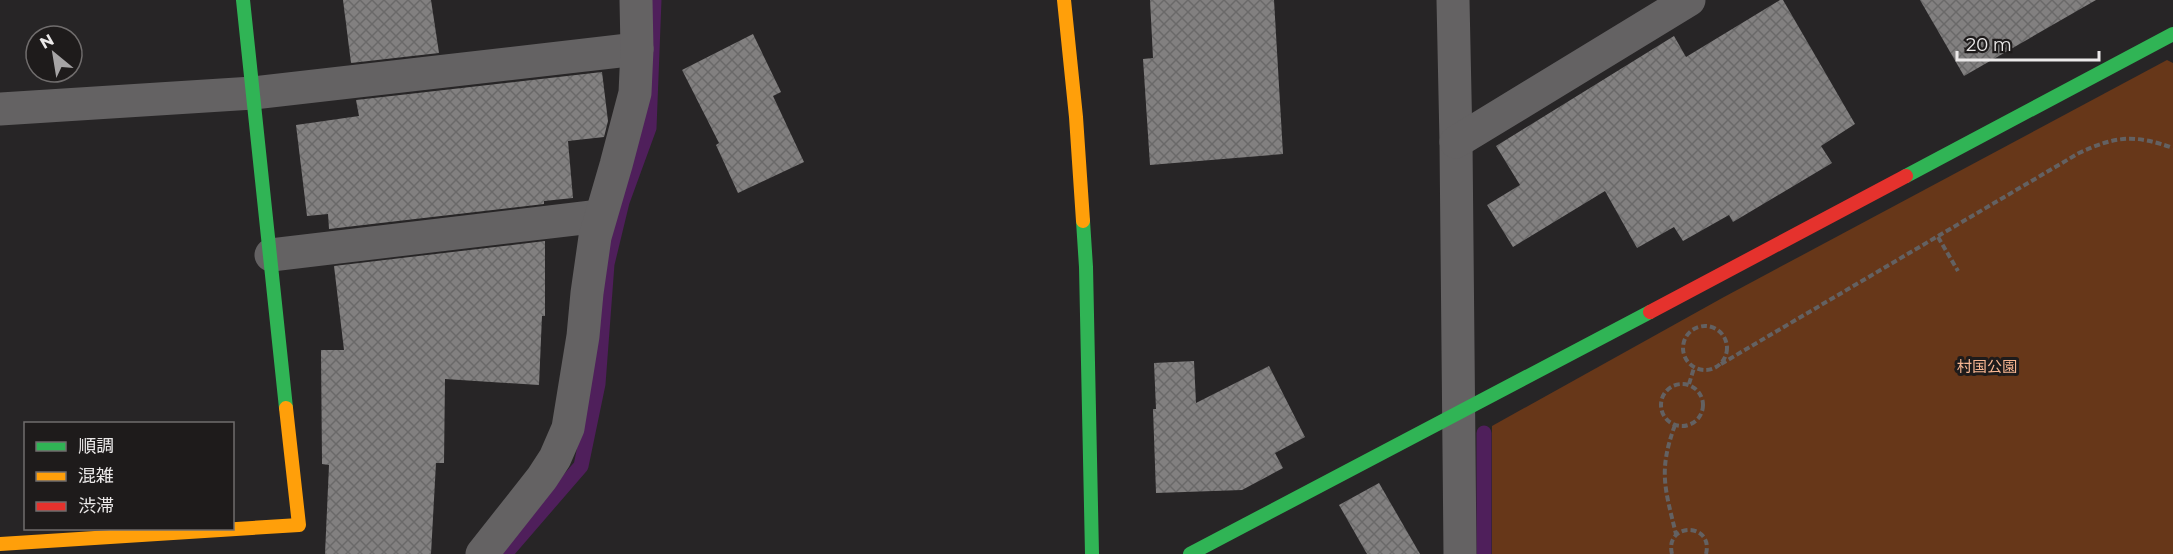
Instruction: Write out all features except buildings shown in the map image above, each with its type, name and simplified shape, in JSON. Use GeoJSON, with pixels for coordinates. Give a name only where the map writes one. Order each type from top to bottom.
{"type":"FeatureCollection","features":[{"type":"Feature","properties":{"kind":"street"},"geometry":{"type":"LineString","coordinates":[[234,529],[299,525],[243,0]]}},
{"type":"Feature","properties":{"kind":"street"},"geometry":{"type":"LineString","coordinates":[[482,554],[542,478],[555,458],[568,428],[583,336],[595,237],[635,93],[636,0]]}},
{"type":"Feature","properties":{"kind":"street"},"geometry":{"type":"LineString","coordinates":[[1064,0],[1076,117],[1086,267],[1092,554]]}},
{"type":"Feature","properties":{"kind":"street"},"geometry":{"type":"LineString","coordinates":[[1453,0],[1460,554]]}},
{"type":"Feature","properties":{"kind":"street"},"geometry":{"type":"LineString","coordinates":[[1456,142],[1689,0]]}},
{"type":"Feature","properties":{"kind":"street"},"geometry":{"type":"LineString","coordinates":[[1190,554],[2173,34]]}},
{"type":"Feature","properties":{"kind":"street"},"geometry":{"type":"LineString","coordinates":[[0,109],[253,93],[637,49]]}},
{"type":"Feature","properties":{"kind":"street"},"geometry":{"type":"LineString","coordinates":[[271,255],[600,216]]}},
{"type":"Feature","properties":{"kind":"street"},"geometry":{"type":"LineString","coordinates":[[0,544],[220,530]]}},
{"type":"Feature","properties":{"kind":"path"},"geometry":{"type":"LineString","coordinates":[[1721,364],[1727,352],[1726,339],[1718,329],[1696,327],[1684,344],[1685,357],[1694,368],[1708,370],[1721,364],[2079,153],[2105,141],[2135,138],[2173,148]]}},
{"type":"Feature","properties":{"kind":"path"},"geometry":{"type":"LineString","coordinates":[[1938,237],[1958,271]]}},
{"type":"Feature","properties":{"kind":"path"},"geometry":{"type":"LineString","coordinates":[[1689,384],[1694,368]]}},
{"type":"Feature","properties":{"kind":"path"},"geometry":{"type":"LineString","coordinates":[[1682,383],[1689,384],[1700,393],[1704,406],[1695,423],[1676,425],[1664,416],[1661,402],[1668,389],[1682,383]]}},
{"type":"Feature","properties":{"kind":"path"},"geometry":{"type":"LineString","coordinates":[[1672,554],[1671,544],[1676,534],[1664,484],[1667,449],[1676,425]]}},
{"type":"Feature","properties":{"kind":"path"},"geometry":{"type":"LineString","coordinates":[[1676,534],[1688,529],[1700,533],[1707,543],[1706,554]]}},
{"type":"Feature","properties":{"kind":"green space","name":"村国公園"},"geometry":{"type":"Polygon","coordinates":[[[2167,60],[2173,63],[2173,554],[1492,554],[1492,426],[1724,297],[2167,60]]]}},
{"type":"Feature","properties":{"kind":"waterway"},"geometry":{"type":"LineString","coordinates":[[505,554],[581,466],[598,384],[607,264],[622,202],[649,128],[654,0]]}},
{"type":"Feature","properties":{"kind":"waterway"},"geometry":{"type":"LineString","coordinates":[[1484,433],[1484,554]]}},
{"type":"Feature","properties":{"kind":"traffic: fast"},"geometry":{"type":"LineString","coordinates":[[243,0],[286,408]]}},
{"type":"Feature","properties":{"kind":"traffic: fast"},"geometry":{"type":"LineString","coordinates":[[1906,176],[2173,34]]}},
{"type":"Feature","properties":{"kind":"traffic: fast"},"geometry":{"type":"LineString","coordinates":[[1083,221],[1092,554]]}},
{"type":"Feature","properties":{"kind":"traffic: fast"},"geometry":{"type":"LineString","coordinates":[[1190,554],[1650,312]]}},
{"type":"Feature","properties":{"kind":"traffic: slow"},"geometry":{"type":"LineString","coordinates":[[1064,0],[1076,117],[1083,221]]}},
{"type":"Feature","properties":{"kind":"traffic: slow"},"geometry":{"type":"LineString","coordinates":[[234,529],[299,525],[286,408]]}},
{"type":"Feature","properties":{"kind":"traffic: slow"},"geometry":{"type":"LineString","coordinates":[[0,544],[220,530]]}},
{"type":"Feature","properties":{"kind":"traffic: jam"},"geometry":{"type":"LineString","coordinates":[[1650,312],[1906,176]]}}]}
